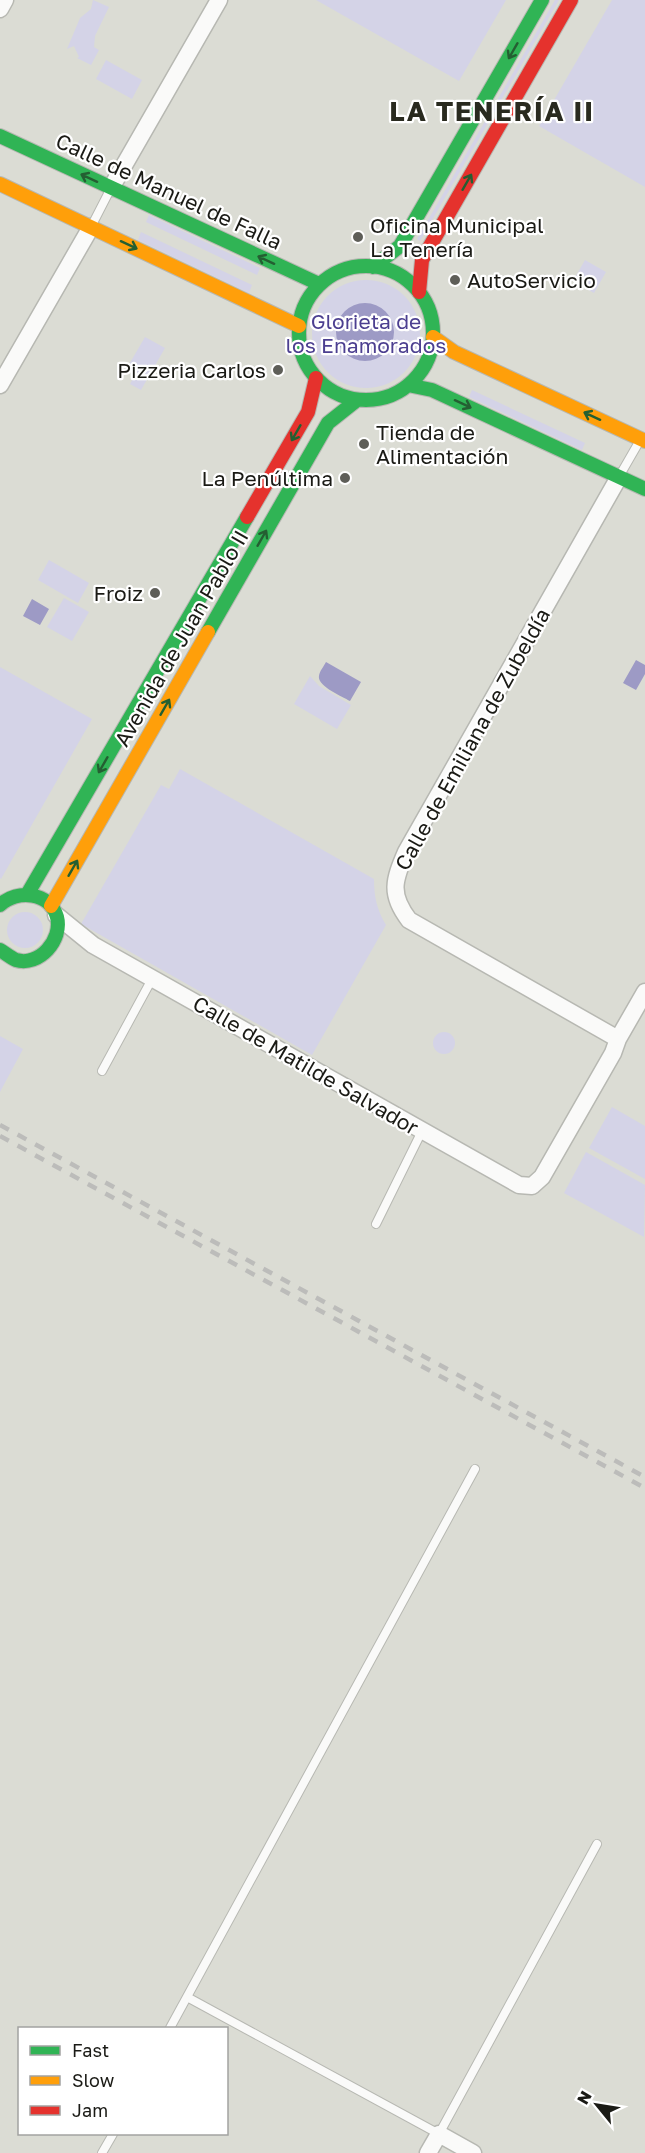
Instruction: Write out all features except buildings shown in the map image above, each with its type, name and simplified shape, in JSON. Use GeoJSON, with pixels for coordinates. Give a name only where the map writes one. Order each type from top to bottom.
{"type":"FeatureCollection","features":[{"type":"Feature","properties":{"kind":"street"},"geometry":{"type":"LineString","coordinates":[[0,9],[5,0]]}},
{"type":"Feature","properties":{"kind":"street"},"geometry":{"type":"LineString","coordinates":[[111,188],[219,0]]}},
{"type":"Feature","properties":{"kind":"street"},"geometry":{"type":"LineString","coordinates":[[373,267],[400,246],[542,0]]}},
{"type":"Feature","properties":{"kind":"street"},"geometry":{"type":"LineString","coordinates":[[419,292],[422,260],[571,0]]}},
{"type":"Feature","properties":{"kind":"street","name":"Calle de Manuel de Falla"},"geometry":{"type":"LineString","coordinates":[[0,136],[319,284]]}},
{"type":"Feature","properties":{"kind":"street"},"geometry":{"type":"LineString","coordinates":[[0,184],[299,326]]}},
{"type":"Feature","properties":{"kind":"street"},"geometry":{"type":"LineString","coordinates":[[0,385],[91,227]]}},
{"type":"Feature","properties":{"kind":"street"},"geometry":{"type":"LineString","coordinates":[[356,267],[373,267],[391,271],[408,281],[419,292],[429,313],[433,337],[429,354],[421,371],[408,385],[392,395],[376,400],[357,400],[343,397],[327,388],[316,378],[300,349],[299,326],[309,298],[319,284],[336,273],[356,267]]}},
{"type":"Feature","properties":{"kind":"street"},"geometry":{"type":"LineString","coordinates":[[433,337],[454,352],[644,437]]}},
{"type":"Feature","properties":{"kind":"street","name":"Avenida de Juan Pablo II"},"geometry":{"type":"LineString","coordinates":[[25,894],[308,412],[316,378]]}},
{"type":"Feature","properties":{"kind":"street"},"geometry":{"type":"LineString","coordinates":[[408,385],[432,390],[645,489]]}},
{"type":"Feature","properties":{"kind":"street","name":"Avenida de Juan Pablo II"},"geometry":{"type":"LineString","coordinates":[[54,910],[328,423],[357,400]]}},
{"type":"Feature","properties":{"kind":"street","name":"Calle de Emiliana de Zubeldía"},"geometry":{"type":"LineString","coordinates":[[618,1039],[409,920],[398,902],[394,889],[396,874],[406,852],[619,477]]}},
{"type":"Feature","properties":{"kind":"street"},"geometry":{"type":"LineString","coordinates":[[0,887],[41,897],[54,910],[58,933],[51,949],[44,955],[26,961],[3,956]]}},
{"type":"Feature","properties":{"kind":"street"},"geometry":{"type":"LineString","coordinates":[[0,905],[12,896],[25,894]]}},
{"type":"Feature","properties":{"kind":"street","name":"Calle de Matilde Salvador"},"geometry":{"type":"LineString","coordinates":[[54,910],[93,945],[519,1185],[532,1186],[542,1177],[613,1053],[618,1039]]}},
{"type":"Feature","properties":{"kind":"street","name":"Calle de Matilde Salvador"},"geometry":{"type":"LineString","coordinates":[[51,949],[63,943],[72,942],[93,945]]}},
{"type":"Feature","properties":{"kind":"street"},"geometry":{"type":"LineString","coordinates":[[618,1039],[645,992]]}},
{"type":"Feature","properties":{"kind":"street"},"geometry":{"type":"LineString","coordinates":[[428,2153],[439,2134],[473,2153]]}},
{"type":"Feature","properties":{"kind":"lane"},"geometry":{"type":"LineString","coordinates":[[91,227],[111,188]]}},
{"type":"Feature","properties":{"kind":"lane"},"geometry":{"type":"LineString","coordinates":[[619,477],[644,437]]}},
{"type":"Feature","properties":{"kind":"lane"},"geometry":{"type":"LineString","coordinates":[[102,1071],[152,979]]}},
{"type":"Feature","properties":{"kind":"lane"},"geometry":{"type":"LineString","coordinates":[[376,1224],[422,1131]]}},
{"type":"Feature","properties":{"kind":"lane"},"geometry":{"type":"LineString","coordinates":[[171,2027],[475,1469]]}},
{"type":"Feature","properties":{"kind":"lane"},"geometry":{"type":"LineString","coordinates":[[187,1997],[439,2134],[597,1844]]}},
{"type":"Feature","properties":{"kind":"lane"},"geometry":{"type":"LineString","coordinates":[[102,2153],[112,2135]]}},
{"type":"Feature","properties":{"kind":"green space"},"geometry":{"type":"Polygon","coordinates":[[[93,0],[109,7],[95,36],[94,47],[99,50],[91,65],[77,58],[79,57],[74,46],[67,49],[80,18],[91,9],[93,0]]]}},
{"type":"Feature","properties":{"kind":"green space"},"geometry":{"type":"Polygon","coordinates":[[[316,0],[506,0],[459,81],[316,0]]]}},
{"type":"Feature","properties":{"kind":"green space"},"geometry":{"type":"Polygon","coordinates":[[[555,0],[559,0],[420,241],[417,239],[555,0]]]}},
{"type":"Feature","properties":{"kind":"green space"},"geometry":{"type":"Polygon","coordinates":[[[612,0],[645,0],[645,187],[539,126],[612,0]]]}},
{"type":"Feature","properties":{"kind":"green space"},"geometry":{"type":"Polygon","coordinates":[[[106,60],[142,80],[132,99],[96,79],[106,60]]]}},
{"type":"Feature","properties":{"kind":"green space"},"geometry":{"type":"Polygon","coordinates":[[[149,215],[260,268],[257,275],[146,222],[149,215]]]}},
{"type":"Feature","properties":{"kind":"green space"},"geometry":{"type":"Polygon","coordinates":[[[141,232],[252,285],[249,293],[138,240],[141,232]]]}},
{"type":"Feature","properties":{"kind":"green space"},"geometry":{"type":"Polygon","coordinates":[[[585,260],[606,272],[594,293],[573,281],[585,260]]]}},
{"type":"Feature","properties":{"kind":"green space","name":"Glorieta de los Enamorados"},"geometry":{"type":"Polygon","coordinates":[[[366,280],[387,284],[404,296],[416,313],[420,334],[416,355],[404,372],[387,384],[366,388],[345,384],[328,372],[316,355],[312,334],[316,313],[328,296],[345,284],[366,280]]]}},
{"type":"Feature","properties":{"kind":"green space"},"geometry":{"type":"Polygon","coordinates":[[[145,337],[165,348],[141,390],[130,384],[136,373],[127,368],[145,337]]]}},
{"type":"Feature","properties":{"kind":"green space"},"geometry":{"type":"Polygon","coordinates":[[[472,390],[585,443],[582,450],[469,397],[472,390]]]}},
{"type":"Feature","properties":{"kind":"green space"},"geometry":{"type":"Polygon","coordinates":[[[49,560],[89,583],[78,603],[38,580],[49,560]]]}},
{"type":"Feature","properties":{"kind":"green space"},"geometry":{"type":"Polygon","coordinates":[[[64,598],[89,612],[72,641],[47,627],[64,598]]]}},
{"type":"Feature","properties":{"kind":"green space"},"geometry":{"type":"Polygon","coordinates":[[[0,667],[92,719],[1,879],[0,878],[0,667]]]}},
{"type":"Feature","properties":{"kind":"green space"},"geometry":{"type":"Polygon","coordinates":[[[310,676],[319,686],[351,705],[337,729],[294,704],[310,676]]]}},
{"type":"Feature","properties":{"kind":"green space"},"geometry":{"type":"Polygon","coordinates":[[[180,769],[374,879],[377,903],[386,925],[312,1055],[81,924],[161,785],[169,789],[180,769]]]}},
{"type":"Feature","properties":{"kind":"green space"},"geometry":{"type":"Polygon","coordinates":[[[25,912],[38,917],[43,930],[38,943],[25,948],[12,943],[7,930],[12,917],[25,912]]]}},
{"type":"Feature","properties":{"kind":"green space"},"geometry":{"type":"Polygon","coordinates":[[[444,1032],[452,1035],[455,1043],[452,1051],[444,1054],[436,1051],[433,1043],[436,1035],[444,1032]]]}},
{"type":"Feature","properties":{"kind":"green space"},"geometry":{"type":"Polygon","coordinates":[[[0,1036],[23,1049],[0,1092],[0,1036]]]}},
{"type":"Feature","properties":{"kind":"green space"},"geometry":{"type":"Polygon","coordinates":[[[612,1107],[645,1126],[645,1179],[589,1148],[612,1107]]]}},
{"type":"Feature","properties":{"kind":"green space"},"geometry":{"type":"Polygon","coordinates":[[[586,1152],[645,1185],[644,1237],[564,1193],[586,1152]]]}},
{"type":"Feature","properties":{"kind":"shaded area"},"geometry":{"type":"Polygon","coordinates":[[[359,303],[371,303],[386,311],[394,326],[394,338],[386,353],[371,361],[359,361],[344,353],[336,338],[336,326],[344,311],[359,303]]]}},
{"type":"Feature","properties":{"kind":"shaded area"},"geometry":{"type":"Polygon","coordinates":[[[32,599],[49,609],[40,625],[23,616],[32,599]]]}},
{"type":"Feature","properties":{"kind":"shaded area"},"geometry":{"type":"Polygon","coordinates":[[[636,660],[645,665],[645,674],[636,690],[623,683],[636,660]]]}},
{"type":"Feature","properties":{"kind":"shaded area"},"geometry":{"type":"Polygon","coordinates":[[[326,662],[361,682],[350,701],[336,694],[319,680],[326,662]]]}},
{"type":"Feature","properties":{"kind":"railway"},"geometry":{"type":"LineString","coordinates":[[0,1125],[645,1477]]}},
{"type":"Feature","properties":{"kind":"railway"},"geometry":{"type":"LineString","coordinates":[[0,1136],[645,1488]]}},
{"type":"Feature","properties":{"kind":"traffic: fast"},"geometry":{"type":"LineString","coordinates":[[373,267],[400,246],[542,0]]}},
{"type":"Feature","properties":{"kind":"traffic: fast"},"geometry":{"type":"LineString","coordinates":[[0,136],[319,284]]}},
{"type":"Feature","properties":{"kind":"traffic: fast"},"geometry":{"type":"LineString","coordinates":[[366,266],[392,271],[413,286],[428,307],[433,333],[428,359],[413,380],[392,395],[366,400],[340,395],[319,380],[304,359],[299,333],[304,307],[319,286],[340,271],[366,266]]}},
{"type":"Feature","properties":{"kind":"traffic: fast"},"geometry":{"type":"LineString","coordinates":[[408,385],[432,390],[645,489]]}},
{"type":"Feature","properties":{"kind":"traffic: fast"},"geometry":{"type":"LineString","coordinates":[[208,632],[328,423],[357,400]]}},
{"type":"Feature","properties":{"kind":"traffic: fast"},"geometry":{"type":"LineString","coordinates":[[28,893],[247,517]]}},
{"type":"Feature","properties":{"kind":"traffic: fast"},"geometry":{"type":"LineString","coordinates":[[0,905],[7,900],[24,895],[40,898],[48,902],[53,909],[58,926],[53,943],[41,956],[25,961],[16,960],[0,950]]}},
{"type":"Feature","properties":{"kind":"traffic: slow"},"geometry":{"type":"LineString","coordinates":[[0,184],[299,326]]}},
{"type":"Feature","properties":{"kind":"traffic: slow"},"geometry":{"type":"LineString","coordinates":[[433,337],[454,352],[645,441]]}},
{"type":"Feature","properties":{"kind":"traffic: slow"},"geometry":{"type":"LineString","coordinates":[[51,906],[208,632]]}},
{"type":"Feature","properties":{"kind":"traffic: jam"},"geometry":{"type":"LineString","coordinates":[[419,292],[422,260],[571,0]]}},
{"type":"Feature","properties":{"kind":"traffic: jam"},"geometry":{"type":"LineString","coordinates":[[247,517],[308,412],[316,378]]}},
{"type":"Feature","properties":{"kind":"place","name":"Oficina Municipal La Tenería"},"geometry":{"type":"Point","coordinates":[358,237]}},
{"type":"Feature","properties":{"kind":"place","name":"AutoServicio"},"geometry":{"type":"Point","coordinates":[455,280]}},
{"type":"Feature","properties":{"kind":"place","name":"Pizzeria Carlos"},"geometry":{"type":"Point","coordinates":[278,370]}},
{"type":"Feature","properties":{"kind":"place","name":"Tienda de Alimentación"},"geometry":{"type":"Point","coordinates":[364,444]}},
{"type":"Feature","properties":{"kind":"place","name":"La Penúltima"},"geometry":{"type":"Point","coordinates":[345,478]}},
{"type":"Feature","properties":{"kind":"place","name":"Froiz"},"geometry":{"type":"Point","coordinates":[155,593]}},
{"type":"Feature","properties":{"kind":"district","name":"LA TENERÍA II"},"geometry":{"type":"Point","coordinates":[492,111]}}]}
